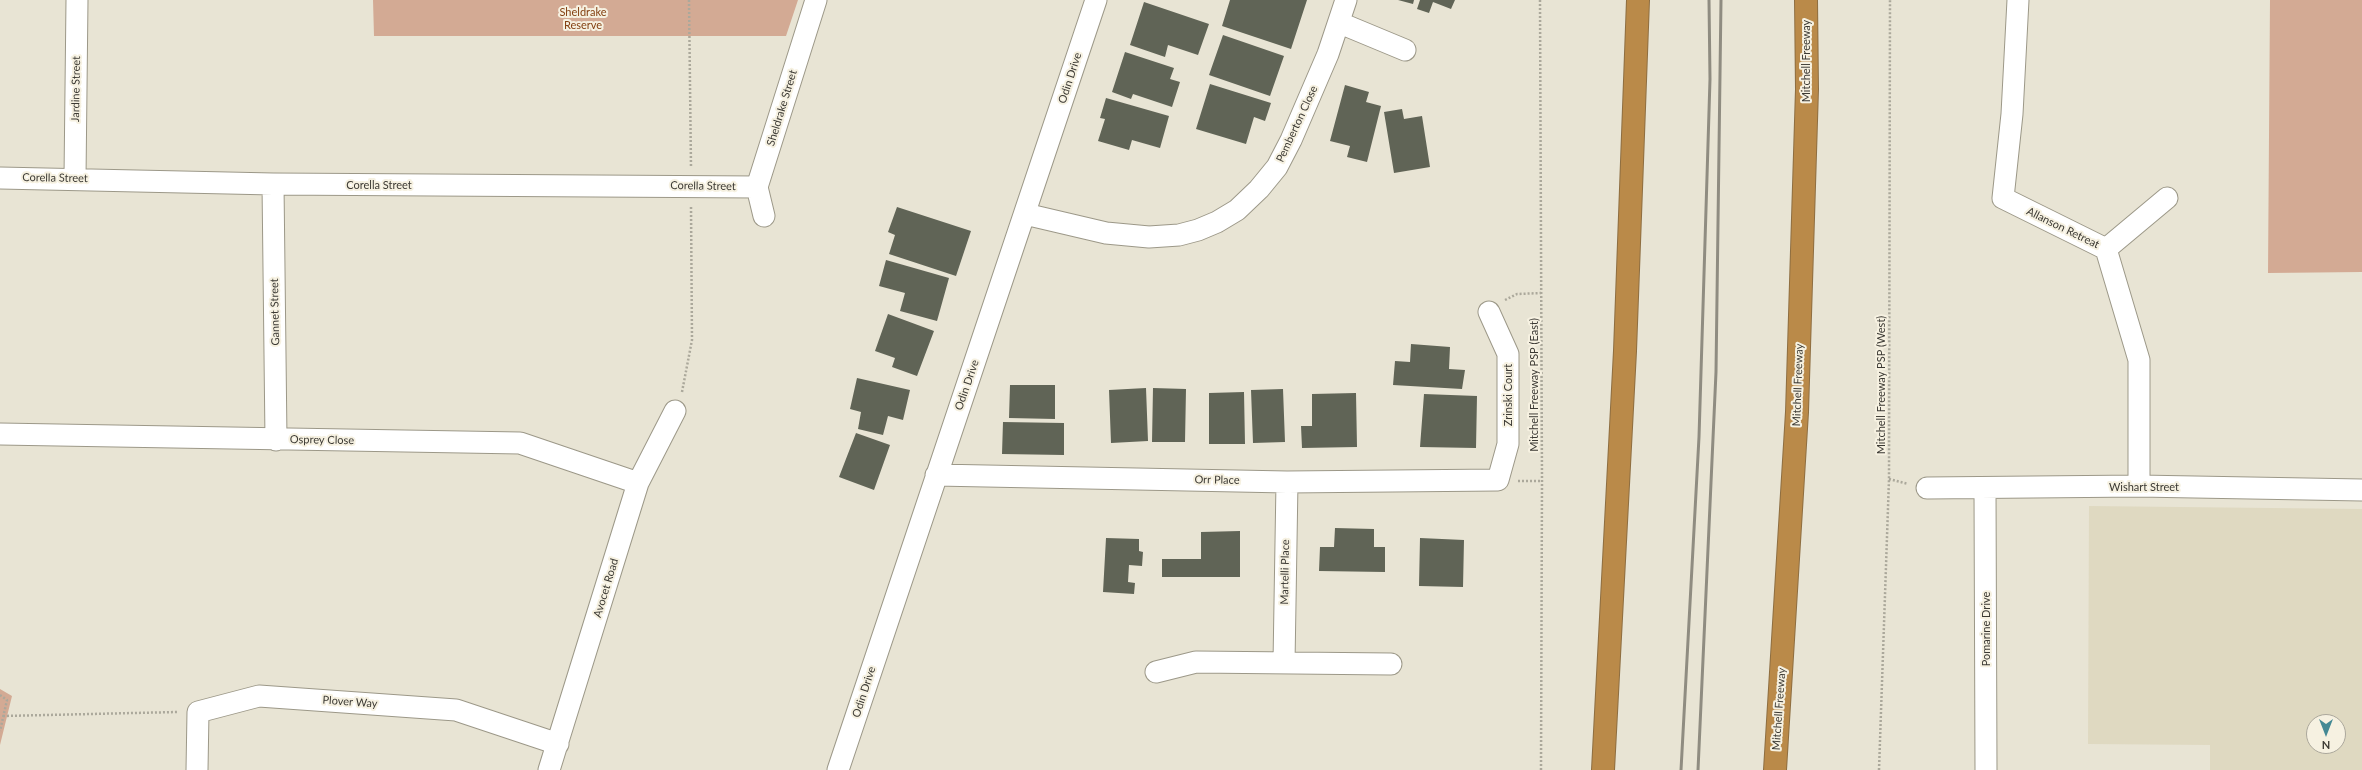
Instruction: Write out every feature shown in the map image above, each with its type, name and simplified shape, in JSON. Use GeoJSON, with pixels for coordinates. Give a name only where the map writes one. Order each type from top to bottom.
{"type":"FeatureCollection","features":[{"type":"Feature","properties":{"kind":"highway"},"geometry":{"type":"LineString","coordinates":[[1603,770],[1625,351],[1638,0]]}},
{"type":"Feature","properties":{"kind":"highway","name":"Mitchell Freeway"},"geometry":{"type":"LineString","coordinates":[[1775,770],[1797,412],[1807,89],[1806,0]]}},
{"type":"Feature","properties":{"kind":"street","name":"Jardine Street"},"geometry":{"type":"LineString","coordinates":[[75,178],[77,0]]}},
{"type":"Feature","properties":{"kind":"street","name":"Sheldrake Street"},"geometry":{"type":"LineString","coordinates":[[757,187],[816,0]]}},
{"type":"Feature","properties":{"kind":"street","name":"Odin Drive"},"geometry":{"type":"LineString","coordinates":[[838,770],[1096,0]]}},
{"type":"Feature","properties":{"kind":"street","name":"Pemberton Close"},"geometry":{"type":"LineString","coordinates":[[1024,214],[1106,233],[1150,237],[1178,235],[1198,230],[1217,222],[1238,210],[1278,166],[1291,140],[1340,23],[1346,0]]}},
{"type":"Feature","properties":{"kind":"street","name":"Allanson Retreat"},"geometry":{"type":"LineString","coordinates":[[2018,0],[2012,114],[2003,198],[2106,249],[2139,360],[2139,486]]}},
{"type":"Feature","properties":{"kind":"street"},"geometry":{"type":"LineString","coordinates":[[1340,23],[1405,50]]}},
{"type":"Feature","properties":{"kind":"street","name":"Corella Street"},"geometry":{"type":"LineString","coordinates":[[0,178],[75,178],[273,184],[757,187]]}},
{"type":"Feature","properties":{"kind":"street","name":"Gannet Street"},"geometry":{"type":"LineString","coordinates":[[273,184],[276,440]]}},
{"type":"Feature","properties":{"kind":"street"},"geometry":{"type":"LineString","coordinates":[[757,187],[764,216]]}},
{"type":"Feature","properties":{"kind":"street"},"geometry":{"type":"LineString","coordinates":[[2106,249],[2167,198]]}},
{"type":"Feature","properties":{"kind":"street","name":"Zrinski Court"},"geometry":{"type":"LineString","coordinates":[[1490,314],[1508,354],[1508,444],[1498,480]]}},
{"type":"Feature","properties":{"kind":"street","name":"Avocet Road"},"geometry":{"type":"LineString","coordinates":[[549,770],[638,484],[675,411]]}},
{"type":"Feature","properties":{"kind":"street","name":"Osprey Close"},"geometry":{"type":"LineString","coordinates":[[0,434],[276,440],[520,443],[638,484]]}},
{"type":"Feature","properties":{"kind":"street","name":"Orr Place"},"geometry":{"type":"LineString","coordinates":[[936,474],[1287,482],[1498,480]]}},
{"type":"Feature","properties":{"kind":"street","name":"Martelli Place"},"geometry":{"type":"LineString","coordinates":[[1284,663],[1287,482]]}},
{"type":"Feature","properties":{"kind":"street","name":"Wishart Street"},"geometry":{"type":"LineString","coordinates":[[1927,488],[1985,489],[2139,486],[2362,490]]}},
{"type":"Feature","properties":{"kind":"street","name":"Pomarine Drive"},"geometry":{"type":"LineString","coordinates":[[1985,489],[1986,770]]}},
{"type":"Feature","properties":{"kind":"street"},"geometry":{"type":"LineString","coordinates":[[1156,672],[1196,662],[1391,664]]}},
{"type":"Feature","properties":{"kind":"street","name":"Plover Way"},"geometry":{"type":"LineString","coordinates":[[198,712],[259,696],[456,710],[558,744]]}},
{"type":"Feature","properties":{"kind":"street"},"geometry":{"type":"LineString","coordinates":[[197,770],[198,712]]}},
{"type":"Feature","properties":{"kind":"path"},"geometry":{"type":"LineString","coordinates":[[689,0],[691,173]]}},
{"type":"Feature","properties":{"kind":"path","name":"Mitchell Freeway PSP (East)"},"geometry":{"type":"LineString","coordinates":[[1540,0],[1541,770]]}},
{"type":"Feature","properties":{"kind":"path","name":"Mitchell Freeway PSP (West)"},"geometry":{"type":"LineString","coordinates":[[1879,770],[1889,479],[1890,0]]}},
{"type":"Feature","properties":{"kind":"path"},"geometry":{"type":"LineString","coordinates":[[675,411],[685,384],[692,340],[691,198]]}},
{"type":"Feature","properties":{"kind":"path"},"geometry":{"type":"LineString","coordinates":[[1490,314],[1509,297],[1517,294],[1541,293]]}},
{"type":"Feature","properties":{"kind":"path"},"geometry":{"type":"LineString","coordinates":[[0,696],[7,700],[0,731]]}},
{"type":"Feature","properties":{"kind":"path"},"geometry":{"type":"LineString","coordinates":[[3,716],[198,712]]}},
{"type":"Feature","properties":{"kind":"shaded area"},"geometry":{"type":"Polygon","coordinates":[[[2089,506],[2362,509],[2362,770],[2210,770],[2210,745],[2088,744],[2089,506]]]}},
{"type":"Feature","properties":{"kind":"green space","name":"Sheldrake Reserve"},"geometry":{"type":"Polygon","coordinates":[[[373,0],[798,0],[786,36],[374,36],[373,0]]]}},
{"type":"Feature","properties":{"kind":"green space"},"geometry":{"type":"Polygon","coordinates":[[[2270,0],[2362,0],[2362,272],[2268,273],[2270,0]]]}},
{"type":"Feature","properties":{"kind":"green space"},"geometry":{"type":"Polygon","coordinates":[[[0,689],[12,696],[0,745],[0,689]]]}},
{"type":"Feature","properties":{"kind":"building"},"geometry":{"type":"Polygon","coordinates":[[[1230,0],[1307,0],[1291,49],[1222,26],[1230,0]]]}},
{"type":"Feature","properties":{"kind":"building"},"geometry":{"type":"Polygon","coordinates":[[[1398,0],[1414,0],[1413,4],[1398,0]]]}},
{"type":"Feature","properties":{"kind":"building"},"geometry":{"type":"Polygon","coordinates":[[[1420,0],[1455,0],[1451,9],[1433,2],[1429,13],[1417,9],[1420,0]]]}},
{"type":"Feature","properties":{"kind":"building"},"geometry":{"type":"Polygon","coordinates":[[[1144,2],[1209,24],[1198,55],[1168,45],[1165,57],[1130,45],[1144,2]]]}},
{"type":"Feature","properties":{"kind":"building"},"geometry":{"type":"Polygon","coordinates":[[[1223,35],[1284,56],[1270,96],[1209,75],[1223,35]]]}},
{"type":"Feature","properties":{"kind":"building"},"geometry":{"type":"Polygon","coordinates":[[[1125,52],[1174,68],[1170,79],[1180,82],[1172,107],[1133,94],[1131,99],[1112,92],[1125,52]]]}},
{"type":"Feature","properties":{"kind":"building"},"geometry":{"type":"Polygon","coordinates":[[[1210,84],[1271,103],[1265,121],[1254,117],[1246,144],[1196,129],[1210,84]]]}},
{"type":"Feature","properties":{"kind":"building"},"geometry":{"type":"Polygon","coordinates":[[[1345,85],[1369,92],[1366,102],[1381,106],[1367,162],[1347,157],[1350,146],[1330,141],[1345,85]]]}},
{"type":"Feature","properties":{"kind":"building"},"geometry":{"type":"Polygon","coordinates":[[[1106,98],[1169,116],[1160,148],[1132,140],[1129,150],[1098,141],[1105,119],[1100,118],[1106,98]]]}},
{"type":"Feature","properties":{"kind":"building"},"geometry":{"type":"Polygon","coordinates":[[[1402,109],[1404,119],[1422,116],[1430,167],[1394,173],[1384,112],[1402,109]]]}},
{"type":"Feature","properties":{"kind":"building"},"geometry":{"type":"Polygon","coordinates":[[[897,207],[971,231],[956,276],[889,254],[895,235],[888,232],[897,207]]]}},
{"type":"Feature","properties":{"kind":"building"},"geometry":{"type":"Polygon","coordinates":[[[886,260],[949,278],[937,321],[900,311],[905,293],[879,286],[886,260]]]}},
{"type":"Feature","properties":{"kind":"building"},"geometry":{"type":"Polygon","coordinates":[[[888,314],[934,331],[917,376],[892,367],[895,358],[875,351],[888,314]]]}},
{"type":"Feature","properties":{"kind":"building"},"geometry":{"type":"Polygon","coordinates":[[[1411,344],[1450,347],[1449,369],[1465,370],[1462,389],[1393,385],[1395,361],[1410,362],[1411,344]]]}},
{"type":"Feature","properties":{"kind":"building"},"geometry":{"type":"Polygon","coordinates":[[[857,378],[910,390],[903,420],[888,416],[883,435],[858,429],[861,412],[850,409],[857,378]]]}},
{"type":"Feature","properties":{"kind":"building"},"geometry":{"type":"Polygon","coordinates":[[[1010,385],[1055,385],[1055,419],[1009,418],[1010,385]]]}},
{"type":"Feature","properties":{"kind":"building"},"geometry":{"type":"Polygon","coordinates":[[[1146,388],[1148,441],[1111,443],[1109,390],[1146,388]]]}},
{"type":"Feature","properties":{"kind":"building"},"geometry":{"type":"Polygon","coordinates":[[[1153,388],[1186,389],[1185,442],[1152,442],[1153,388]]]}},
{"type":"Feature","properties":{"kind":"building"},"geometry":{"type":"Polygon","coordinates":[[[1283,389],[1285,442],[1253,443],[1251,390],[1283,389]]]}},
{"type":"Feature","properties":{"kind":"building"},"geometry":{"type":"Polygon","coordinates":[[[1244,392],[1245,444],[1209,444],[1209,393],[1244,392]]]}},
{"type":"Feature","properties":{"kind":"building"},"geometry":{"type":"Polygon","coordinates":[[[1356,393],[1357,447],[1302,448],[1301,426],[1312,426],[1312,394],[1356,393]]]}},
{"type":"Feature","properties":{"kind":"building"},"geometry":{"type":"Polygon","coordinates":[[[1424,394],[1477,396],[1476,448],[1420,447],[1424,394]]]}},
{"type":"Feature","properties":{"kind":"building"},"geometry":{"type":"Polygon","coordinates":[[[1003,422],[1064,423],[1064,455],[1002,454],[1003,422]]]}},
{"type":"Feature","properties":{"kind":"building"},"geometry":{"type":"Polygon","coordinates":[[[856,433],[890,445],[874,490],[839,477],[856,433]]]}},
{"type":"Feature","properties":{"kind":"building"},"geometry":{"type":"Polygon","coordinates":[[[1335,528],[1374,529],[1374,547],[1385,547],[1385,572],[1319,571],[1320,547],[1334,547],[1335,528]]]}},
{"type":"Feature","properties":{"kind":"building"},"geometry":{"type":"Polygon","coordinates":[[[1240,531],[1240,577],[1162,577],[1162,559],[1201,559],[1201,532],[1240,531]]]}},
{"type":"Feature","properties":{"kind":"building"},"geometry":{"type":"Polygon","coordinates":[[[1106,538],[1139,539],[1139,551],[1143,552],[1142,566],[1129,565],[1128,582],[1135,583],[1134,594],[1103,592],[1106,538]]]}},
{"type":"Feature","properties":{"kind":"building"},"geometry":{"type":"Polygon","coordinates":[[[1420,538],[1464,540],[1463,587],[1419,586],[1420,538]]]}},
{"type":"Feature","properties":{"kind":"railway"},"geometry":{"type":"LineString","coordinates":[[1681,770],[1699,437],[1710,79],[1709,0]]}},
{"type":"Feature","properties":{"kind":"railway"},"geometry":{"type":"LineString","coordinates":[[1698,770],[1716,372],[1721,0]]}}]}
